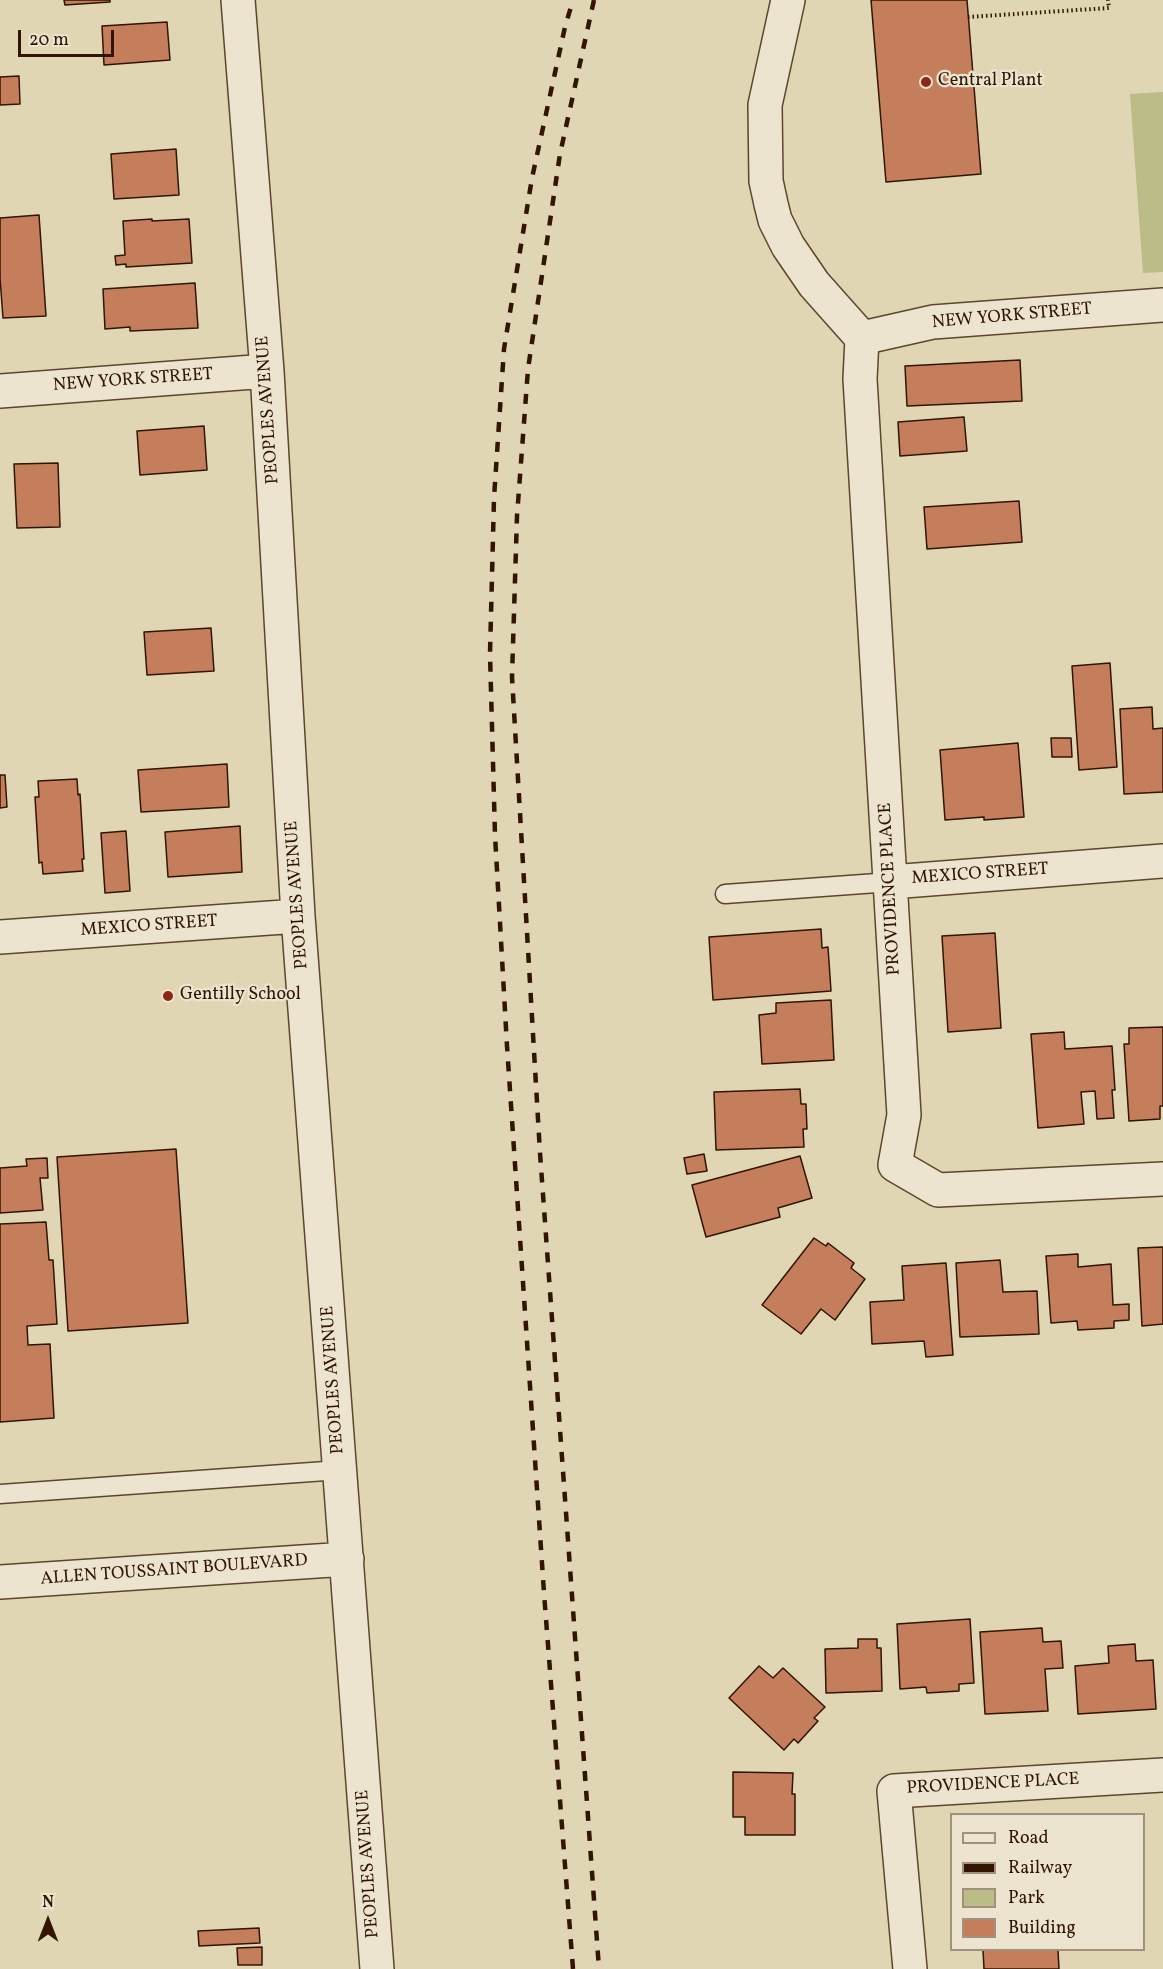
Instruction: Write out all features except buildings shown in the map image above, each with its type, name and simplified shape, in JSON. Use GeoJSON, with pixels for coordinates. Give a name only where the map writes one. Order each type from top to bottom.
{"type":"FeatureCollection","features":[{"type":"Feature","properties":{"kind":"street","name":"PEOPLES AVENUE"},"geometry":{"type":"LineString","coordinates":[[238,0],[267,371],[298,916],[377,1969]]}},
{"type":"Feature","properties":{"kind":"street"},"geometry":{"type":"LineString","coordinates":[[788,0],[765,105],[766,181],[775,220],[788,246],[814,284],[862,338]]}},
{"type":"Feature","properties":{"kind":"street","name":"NEW YORK STREET"},"geometry":{"type":"LineString","coordinates":[[862,338],[933,322],[1163,305]]}},
{"type":"Feature","properties":{"kind":"street","name":"PROVIDENCE PLACE"},"geometry":{"type":"LineString","coordinates":[[862,338],[860,379],[904,1115],[895,1165],[938,1190],[1163,1179]]}},
{"type":"Feature","properties":{"kind":"street","name":"NEW YORK STREET"},"geometry":{"type":"LineString","coordinates":[[0,391],[267,371]]}},
{"type":"Feature","properties":{"kind":"street","name":"MEXICO STREET"},"geometry":{"type":"LineString","coordinates":[[891,882],[1163,861]]}},
{"type":"Feature","properties":{"kind":"street","name":"MEXICO STREET"},"geometry":{"type":"LineString","coordinates":[[0,937],[298,916]]}},
{"type":"Feature","properties":{"kind":"street","name":"ALLEN TOUSSAINT BOULEVARD"},"geometry":{"type":"LineString","coordinates":[[0,1582],[347,1559]]}},
{"type":"Feature","properties":{"kind":"street","name":"PROVIDENCE PLACE"},"geometry":{"type":"LineString","coordinates":[[910,1969],[894,1791],[1163,1775]]}},
{"type":"Feature","properties":{"kind":"lane","name":"MEXICO STREET"},"geometry":{"type":"LineString","coordinates":[[725,894],[891,882]]}},
{"type":"Feature","properties":{"kind":"lane"},"geometry":{"type":"LineString","coordinates":[[0,1494],[340,1470]]}},
{"type":"Feature","properties":{"kind":"path"},"geometry":{"type":"LineString","coordinates":[[968,17],[1109,8],[1108,0]]}},
{"type":"Feature","properties":{"kind":"green space"},"geometry":{"type":"Polygon","coordinates":[[[1163,92],[1163,272],[1143,273],[1130,94],[1163,92]]]}},
{"type":"Feature","properties":{"kind":"railway"},"geometry":{"type":"LineString","coordinates":[[573,0],[532,178],[504,349],[494,498],[490,654],[495,835],[507,1046],[544,1593],[573,1969]]}},
{"type":"Feature","properties":{"kind":"railway"},"geometry":{"type":"LineString","coordinates":[[594,0],[560,154],[528,369],[517,516],[512,677],[540,1153],[599,1969]]}},
{"type":"Feature","properties":{"kind":"place","name":"Central Plant"},"geometry":{"type":"Point","coordinates":[926,82]}},
{"type":"Feature","properties":{"kind":"place","name":"Gentilly School"},"geometry":{"type":"Point","coordinates":[168,996]}}]}
